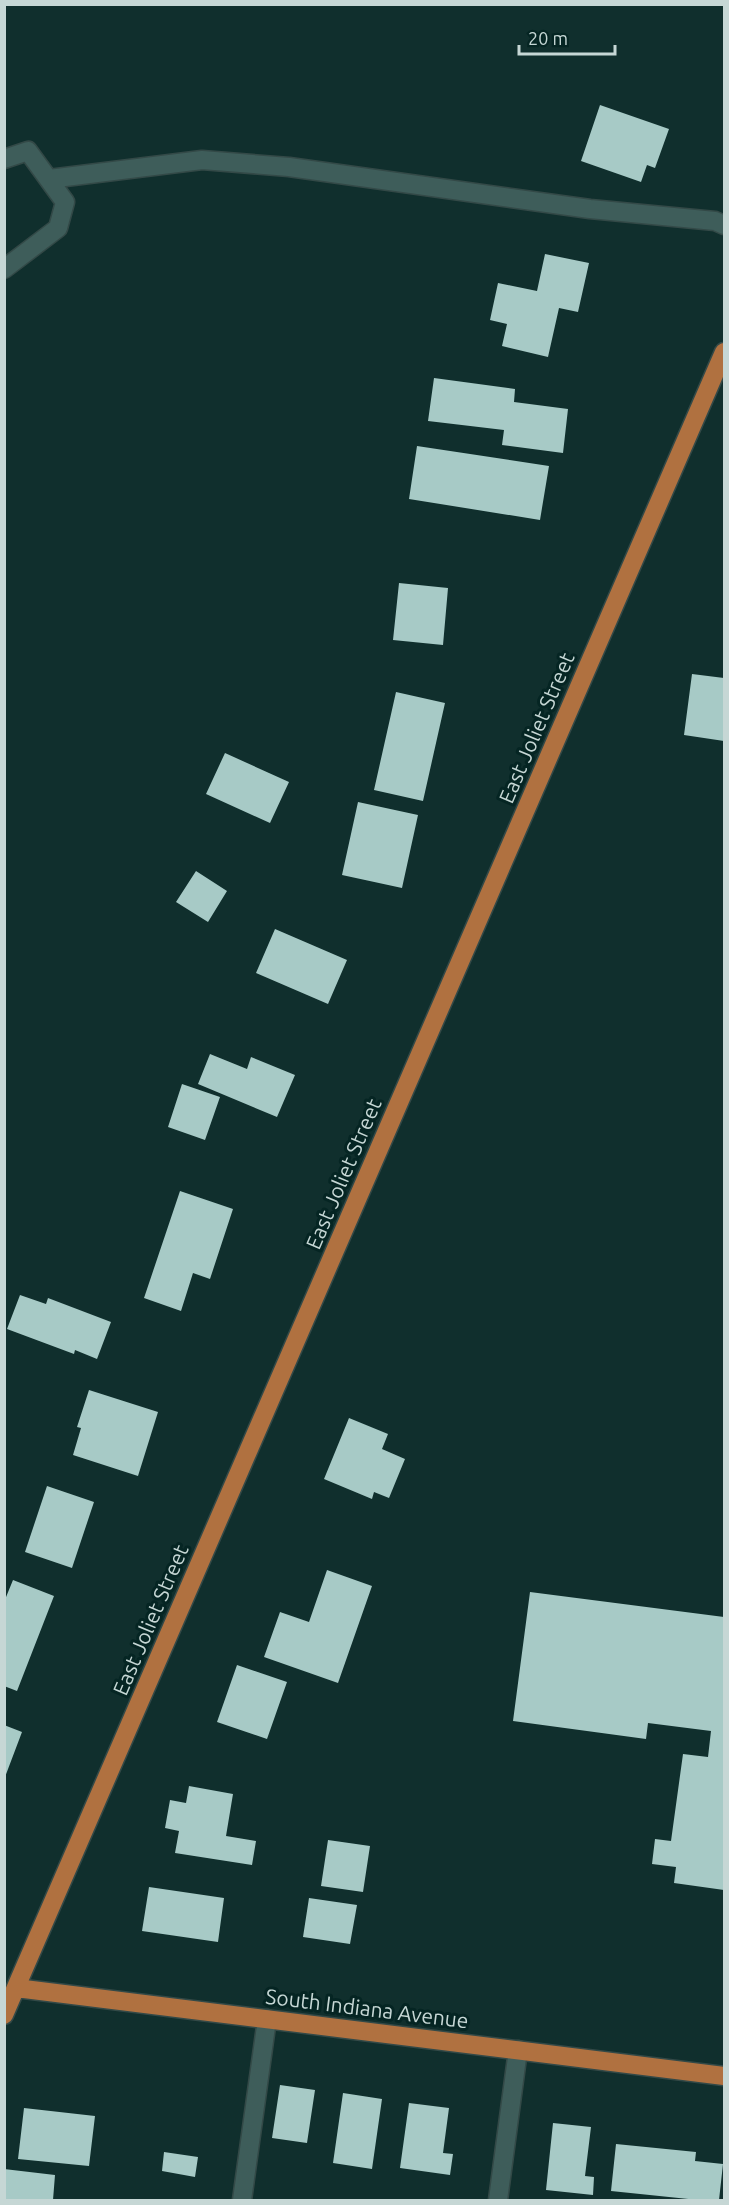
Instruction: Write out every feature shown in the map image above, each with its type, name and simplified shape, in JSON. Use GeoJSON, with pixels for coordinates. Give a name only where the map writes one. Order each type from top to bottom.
{"type":"FeatureCollection","features":[{"type":"Feature","properties":{"kind":"main road","name":"East Joliet Street"},"geometry":{"type":"LineString","coordinates":[[4,2015],[10,1987],[724,352]]}},
{"type":"Feature","properties":{"kind":"main road","name":"South Indiana Avenue"},"geometry":{"type":"LineString","coordinates":[[10,1987],[724,2076]]}},
{"type":"Feature","properties":{"kind":"street"},"geometry":{"type":"LineString","coordinates":[[4,159],[28,151],[65,202],[58,228],[4,269]]}},
{"type":"Feature","properties":{"kind":"street"},"geometry":{"type":"LineString","coordinates":[[48,180],[202,160],[289,167],[579,207],[715,221],[724,225]]}},
{"type":"Feature","properties":{"kind":"street"},"geometry":{"type":"LineString","coordinates":[[242,2200],[267,2019]]}},
{"type":"Feature","properties":{"kind":"street"},"geometry":{"type":"LineString","coordinates":[[498,2200],[518,2050]]}},
{"type":"Feature","properties":{"kind":"building"},"geometry":{"type":"Polygon","coordinates":[[[600,105],[669,129],[655,168],[647,165],[641,182],[581,161],[600,105]]]}},
{"type":"Feature","properties":{"kind":"building"},"geometry":{"type":"Polygon","coordinates":[[[545,254],[589,263],[578,312],[559,308],[548,357],[502,346],[507,324],[490,320],[498,283],[537,291],[545,254]]]}},
{"type":"Feature","properties":{"kind":"building"},"geometry":{"type":"Polygon","coordinates":[[[434,378],[515,389],[514,402],[568,409],[563,453],[502,445],[504,430],[428,421],[434,378]]]}},
{"type":"Feature","properties":{"kind":"building"},"geometry":{"type":"Polygon","coordinates":[[[417,446],[549,466],[540,520],[409,499],[417,446]]]}},
{"type":"Feature","properties":{"kind":"building"},"geometry":{"type":"Polygon","coordinates":[[[399,583],[448,588],[443,645],[393,640],[399,583]]]}},
{"type":"Feature","properties":{"kind":"building"},"geometry":{"type":"Polygon","coordinates":[[[692,674],[724,678],[724,741],[684,735],[692,674]]]}},
{"type":"Feature","properties":{"kind":"building"},"geometry":{"type":"Polygon","coordinates":[[[396,692],[445,703],[423,801],[374,790],[396,692]]]}},
{"type":"Feature","properties":{"kind":"building"},"geometry":{"type":"Polygon","coordinates":[[[225,753],[289,782],[270,823],[206,794],[225,753]]]}},
{"type":"Feature","properties":{"kind":"building"},"geometry":{"type":"Polygon","coordinates":[[[358,802],[418,815],[402,888],[342,875],[358,802]]]}},
{"type":"Feature","properties":{"kind":"building"},"geometry":{"type":"Polygon","coordinates":[[[196,871],[227,891],[208,922],[176,902],[196,871]]]}},
{"type":"Feature","properties":{"kind":"building"},"geometry":{"type":"Polygon","coordinates":[[[275,929],[347,960],[328,1004],[256,973],[275,929]]]}},
{"type":"Feature","properties":{"kind":"building"},"geometry":{"type":"Polygon","coordinates":[[[210,1054],[247,1069],[251,1057],[295,1075],[277,1117],[198,1084],[210,1054]]]}},
{"type":"Feature","properties":{"kind":"building"},"geometry":{"type":"Polygon","coordinates":[[[182,1084],[220,1097],[205,1140],[168,1127],[182,1084]]]}},
{"type":"Feature","properties":{"kind":"building"},"geometry":{"type":"Polygon","coordinates":[[[180,1191],[233,1209],[210,1279],[193,1273],[181,1311],[144,1298],[180,1191]]]}},
{"type":"Feature","properties":{"kind":"building"},"geometry":{"type":"Polygon","coordinates":[[[20,1295],[46,1304],[48,1298],[111,1322],[97,1359],[75,1350],[74,1354],[7,1329],[20,1295]]]}},
{"type":"Feature","properties":{"kind":"building"},"geometry":{"type":"Polygon","coordinates":[[[89,1390],[158,1412],[138,1476],[73,1455],[81,1428],[77,1427],[89,1390]]]}},
{"type":"Feature","properties":{"kind":"building"},"geometry":{"type":"Polygon","coordinates":[[[349,1418],[388,1434],[382,1449],[405,1459],[389,1498],[374,1492],[372,1499],[324,1479],[349,1418]]]}},
{"type":"Feature","properties":{"kind":"building"},"geometry":{"type":"Polygon","coordinates":[[[47,1486],[94,1502],[72,1568],[25,1552],[47,1486]]]}},
{"type":"Feature","properties":{"kind":"building"},"geometry":{"type":"Polygon","coordinates":[[[327,1570],[372,1586],[338,1683],[264,1657],[280,1612],[309,1622],[327,1570]]]}},
{"type":"Feature","properties":{"kind":"building"},"geometry":{"type":"Polygon","coordinates":[[[13,1580],[54,1596],[17,1691],[4,1686],[4,1602],[13,1580]]]}},
{"type":"Feature","properties":{"kind":"building"},"geometry":{"type":"Polygon","coordinates":[[[530,1592],[724,1617],[724,1890],[674,1883],[676,1867],[652,1864],[655,1839],[671,1841],[683,1754],[708,1757],[711,1731],[648,1723],[646,1739],[513,1721],[530,1592]]]}},
{"type":"Feature","properties":{"kind":"building"},"geometry":{"type":"Polygon","coordinates":[[[237,1665],[287,1682],[267,1739],[217,1722],[237,1665]]]}},
{"type":"Feature","properties":{"kind":"building"},"geometry":{"type":"Polygon","coordinates":[[[4,1725],[22,1732],[5,1777],[4,1777],[4,1725]]]}},
{"type":"Feature","properties":{"kind":"building"},"geometry":{"type":"Polygon","coordinates":[[[189,1786],[233,1794],[226,1836],[256,1841],[252,1865],[175,1853],[179,1831],[165,1828],[170,1800],[186,1803],[189,1786]]]}},
{"type":"Feature","properties":{"kind":"building"},"geometry":{"type":"Polygon","coordinates":[[[328,1840],[370,1846],[363,1892],[321,1886],[328,1840]]]}},
{"type":"Feature","properties":{"kind":"building"},"geometry":{"type":"Polygon","coordinates":[[[149,1887],[224,1898],[218,1942],[142,1931],[149,1887]]]}},
{"type":"Feature","properties":{"kind":"building"},"geometry":{"type":"Polygon","coordinates":[[[309,1898],[357,1905],[350,1944],[303,1937],[309,1898]]]}},
{"type":"Feature","properties":{"kind":"building"},"geometry":{"type":"Polygon","coordinates":[[[280,2085],[315,2090],[307,2143],[272,2138],[280,2085]]]}},
{"type":"Feature","properties":{"kind":"building"},"geometry":{"type":"Polygon","coordinates":[[[343,2093],[382,2099],[372,2169],[333,2163],[343,2093]]]}},
{"type":"Feature","properties":{"kind":"building"},"geometry":{"type":"Polygon","coordinates":[[[409,2103],[449,2108],[443,2153],[453,2154],[450,2175],[400,2168],[409,2103]]]}},
{"type":"Feature","properties":{"kind":"building"},"geometry":{"type":"Polygon","coordinates":[[[24,2108],[95,2116],[89,2166],[18,2159],[24,2108]]]}},
{"type":"Feature","properties":{"kind":"building"},"geometry":{"type":"Polygon","coordinates":[[[553,2123],[591,2127],[585,2176],[594,2177],[593,2195],[546,2190],[553,2123]]]}},
{"type":"Feature","properties":{"kind":"building"},"geometry":{"type":"Polygon","coordinates":[[[616,2144],[696,2152],[695,2161],[723,2164],[719,2200],[611,2191],[616,2144]]]}},
{"type":"Feature","properties":{"kind":"building"},"geometry":{"type":"Polygon","coordinates":[[[164,2152],[198,2157],[195,2177],[162,2171],[164,2152]]]}},
{"type":"Feature","properties":{"kind":"building"},"geometry":{"type":"Polygon","coordinates":[[[4,2169],[55,2175],[53,2200],[4,2200],[4,2169]]]}}]}
